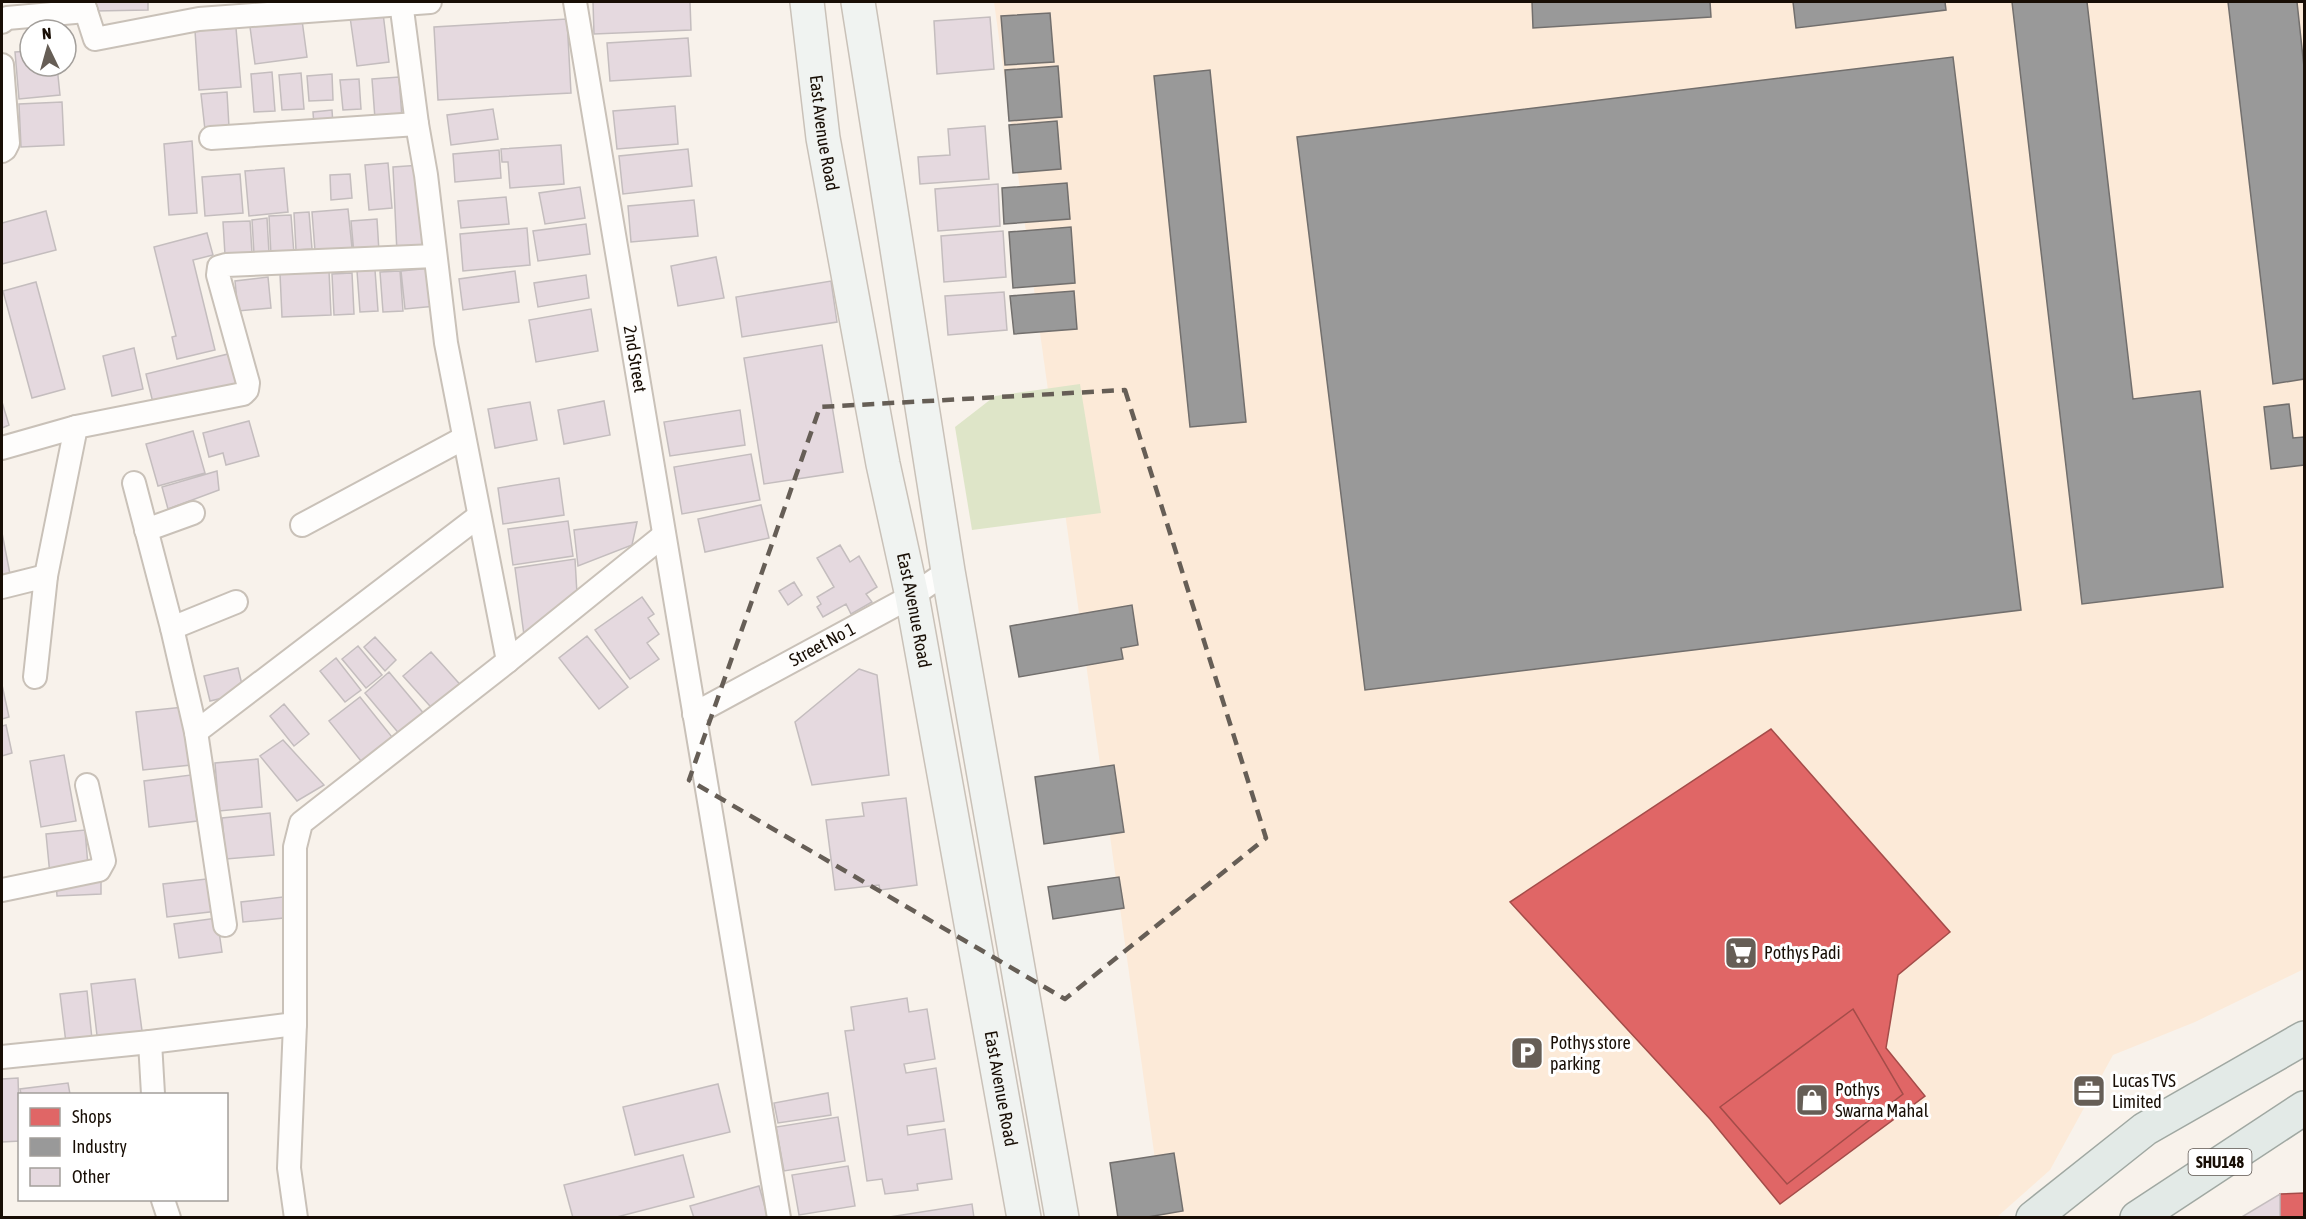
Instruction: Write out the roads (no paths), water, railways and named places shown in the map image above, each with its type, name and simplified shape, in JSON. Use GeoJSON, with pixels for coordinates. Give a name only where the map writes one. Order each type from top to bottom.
{"type":"FeatureCollection","features":[{"type":"Feature","properties":{"kind":"main road","name":"East Avenue Road"},"geometry":{"type":"LineString","coordinates":[[807,2],[823,138],[883,464],[912,596],[1024,1218]]}},
{"type":"Feature","properties":{"kind":"main road"},"geometry":{"type":"LineString","coordinates":[[858,2],[948,571],[1062,1218]]}},
{"type":"Feature","properties":{"kind":"main road"},"geometry":{"type":"LineString","coordinates":[[2032,1218],[2145,1129],[2304,1038]]}},
{"type":"Feature","properties":{"kind":"main road","name":"SHU148"},"geometry":{"type":"LineString","coordinates":[[2137,1218],[2304,1108]]}},
{"type":"Feature","properties":{"kind":"street"},"geometry":{"type":"LineString","coordinates":[[2,22],[7,18],[85,6],[95,39],[185,12],[430,2]]}},
{"type":"Feature","properties":{"kind":"street","name":"2nd Street"},"geometry":{"type":"LineString","coordinates":[[575,2],[779,1218]]}},
{"type":"Feature","properties":{"kind":"street"},"geometry":{"type":"LineString","coordinates":[[401,3],[426,175],[446,343],[508,661]]}},
{"type":"Feature","properties":{"kind":"street"},"geometry":{"type":"LineString","coordinates":[[2,65],[8,143],[2,151]]}},
{"type":"Feature","properties":{"kind":"street"},"geometry":{"type":"LineString","coordinates":[[212,138],[417,124]]}},
{"type":"Feature","properties":{"kind":"street"},"geometry":{"type":"LineString","coordinates":[[2,448],[76,427],[243,394],[247,390],[248,383],[218,275],[219,267],[435,256]]}},
{"type":"Feature","properties":{"kind":"street"},"geometry":{"type":"LineString","coordinates":[[35,677],[46,576],[76,427]]}},
{"type":"Feature","properties":{"kind":"street"},"geometry":{"type":"LineString","coordinates":[[302,525],[464,438]]}},
{"type":"Feature","properties":{"kind":"street"},"geometry":{"type":"LineString","coordinates":[[134,483],[172,628],[196,732],[225,925]]}},
{"type":"Feature","properties":{"kind":"street"},"geometry":{"type":"LineString","coordinates":[[146,530],[193,513]]}},
{"type":"Feature","properties":{"kind":"street"},"geometry":{"type":"LineString","coordinates":[[196,732],[479,516]]}},
{"type":"Feature","properties":{"kind":"street"},"geometry":{"type":"LineString","coordinates":[[296,1218],[289,1168],[295,1024],[295,847],[301,823],[664,535]]}},
{"type":"Feature","properties":{"kind":"street","name":"Street No 1"},"geometry":{"type":"LineString","coordinates":[[694,714],[912,596],[948,571]]}},
{"type":"Feature","properties":{"kind":"street"},"geometry":{"type":"LineString","coordinates":[[2,587],[46,576]]}},
{"type":"Feature","properties":{"kind":"street"},"geometry":{"type":"LineString","coordinates":[[172,628],[236,602]]}},
{"type":"Feature","properties":{"kind":"street"},"geometry":{"type":"LineString","coordinates":[[2,890],[99,870],[104,861],[87,784]]}},
{"type":"Feature","properties":{"kind":"street"},"geometry":{"type":"LineString","coordinates":[[2,1057],[295,1024]]}},
{"type":"Feature","properties":{"kind":"street"},"geometry":{"type":"LineString","coordinates":[[150,1042],[153,1093]]}},
{"type":"Feature","properties":{"kind":"street"},"geometry":{"type":"LineString","coordinates":[[163,1201],[169,1218]]}},
{"type":"Feature","properties":{"kind":"place","name":"Pothys Padi"},"geometry":{"type":"Point","coordinates":[1741,953]}},
{"type":"Feature","properties":{"kind":"place","name":"Pothys store parking"},"geometry":{"type":"Point","coordinates":[1527,1053]}},
{"type":"Feature","properties":{"kind":"place","name":"Lucas TVS Limited"},"geometry":{"type":"Point","coordinates":[2089,1091]}},
{"type":"Feature","properties":{"kind":"place","name":"Pothys Swarna Mahal"},"geometry":{"type":"Point","coordinates":[1812,1100]}}]}
